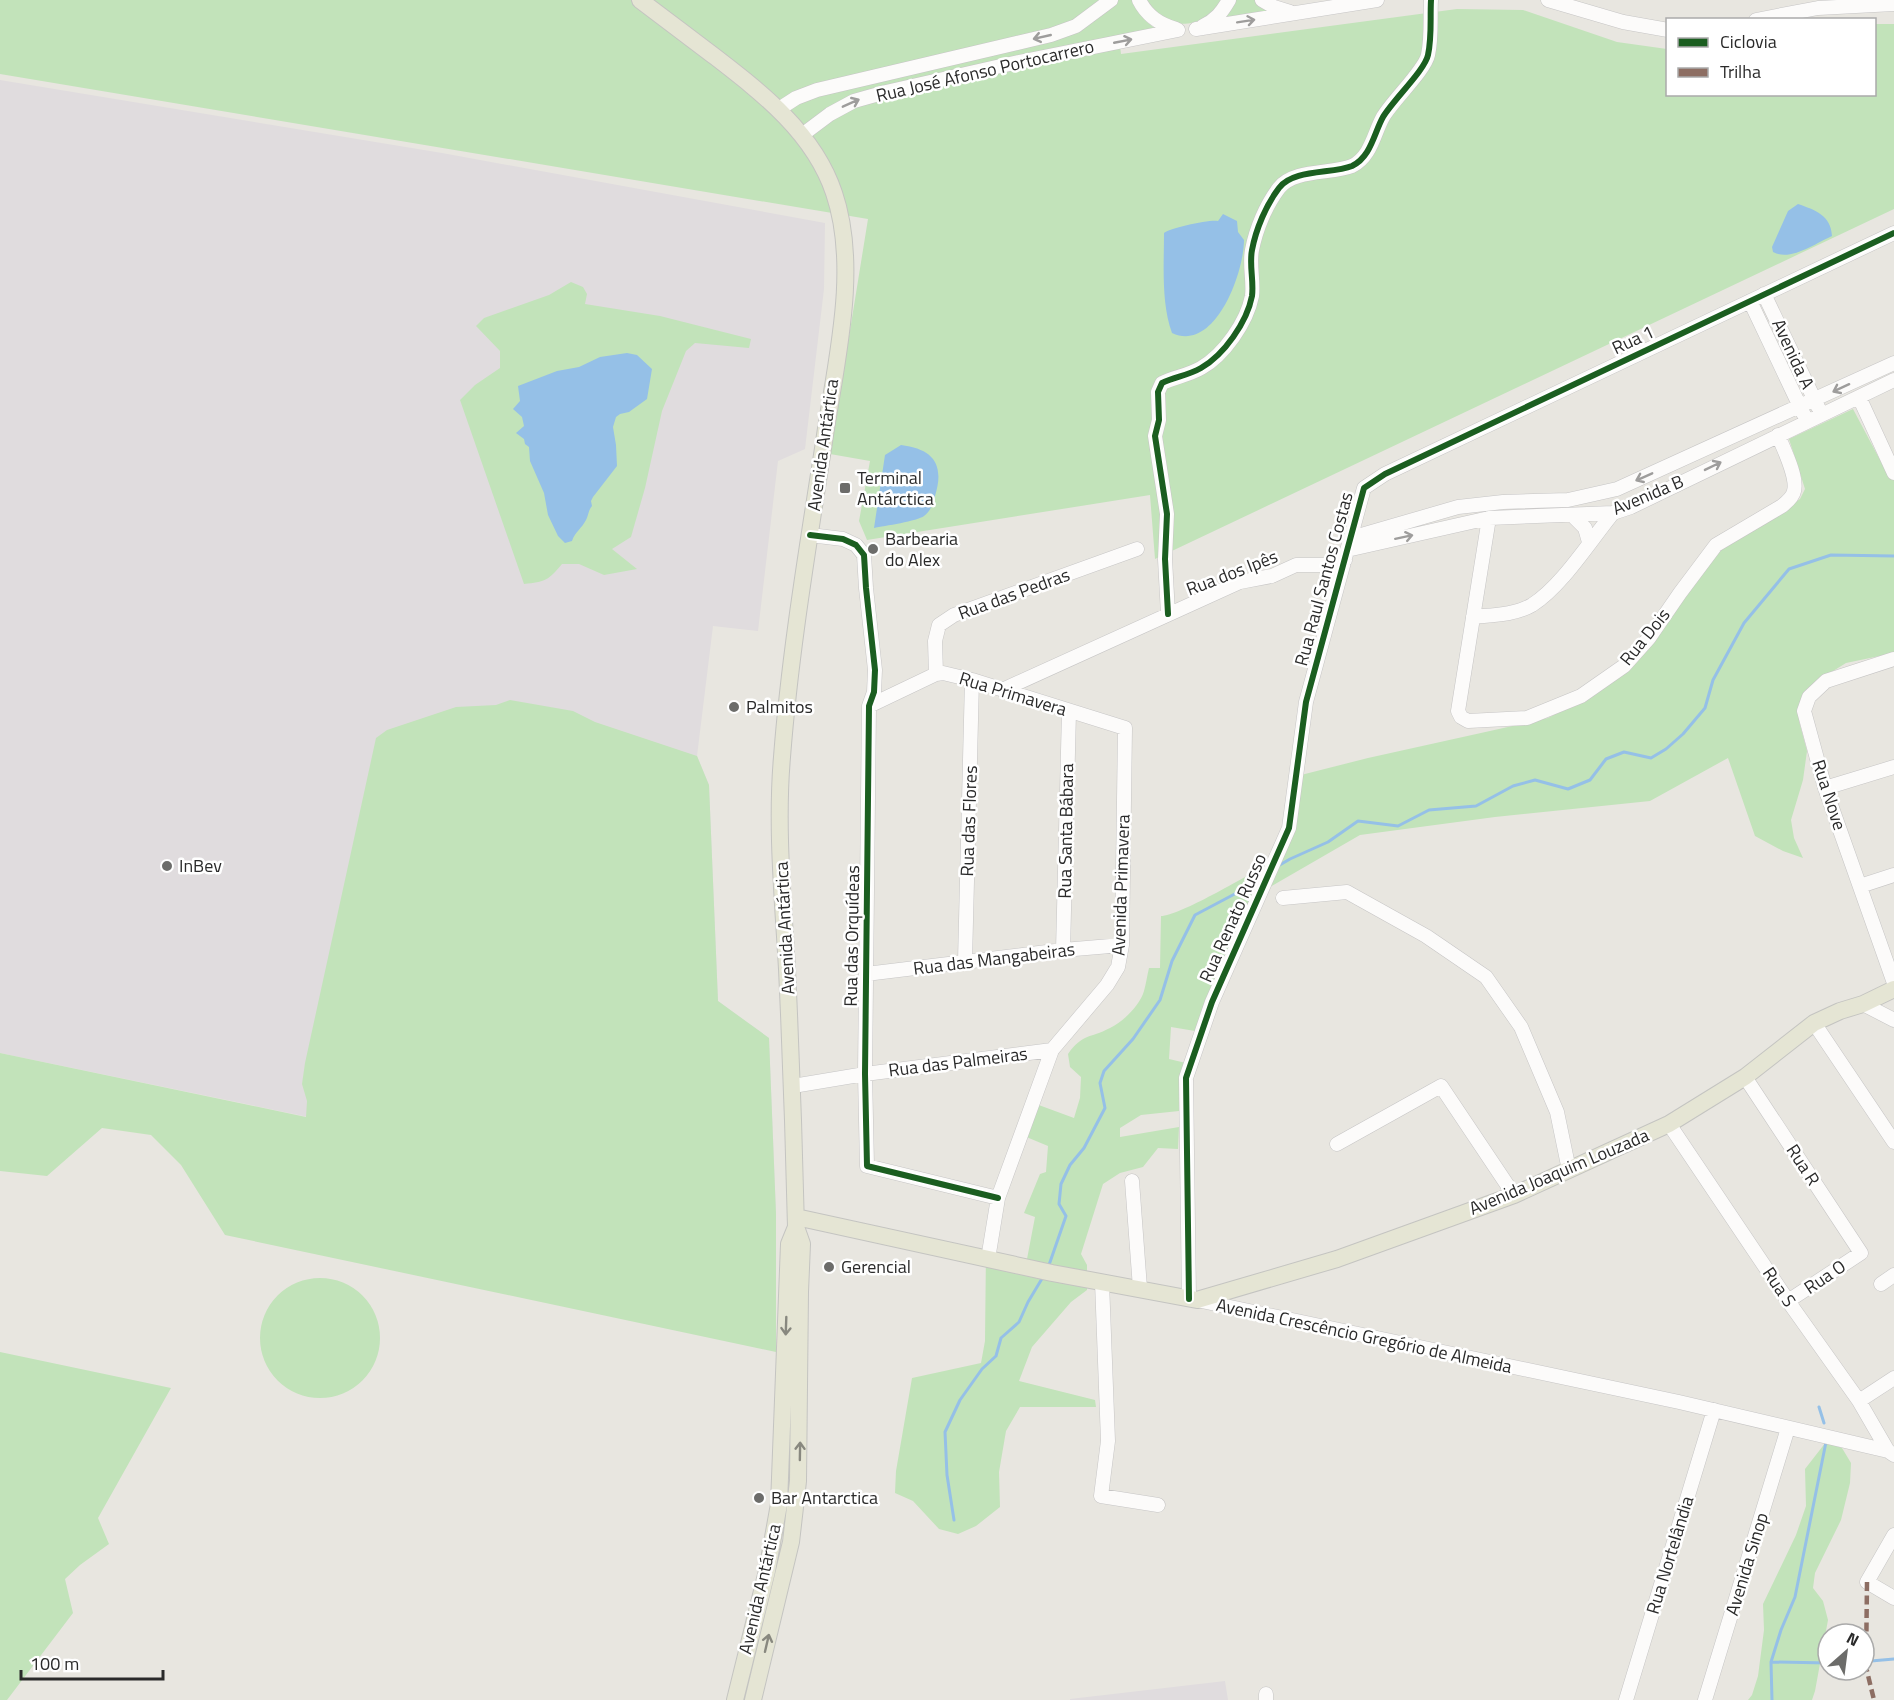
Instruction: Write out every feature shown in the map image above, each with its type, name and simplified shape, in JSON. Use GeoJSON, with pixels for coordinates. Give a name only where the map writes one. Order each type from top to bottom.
{"type":"FeatureCollection","features":[{"type":"Feature","properties":{"kind":"main road","name":"Avenida Antártica"},"geometry":{"type":"LineString","coordinates":[[640,0],[750,84],[779,109],[802,135],[823,167],[834,193],[845,244],[846,280],[781,759],[782,879],[793,1086],[796,1222],[802,1244],[800,1449],[792,1535],[753,1700]]}},
{"type":"Feature","properties":{"kind":"main road","name":"Avenida Joaquim Louzada"},"geometry":{"type":"LineString","coordinates":[[1193,1300],[1337,1259],[1514,1195],[1670,1124],[1745,1077],[1814,1023],[1840,1011],[1890,995]]}},
{"type":"Feature","properties":{"kind":"main road","name":"Avenida Antártica"},"geometry":{"type":"LineString","coordinates":[[735,1700],[774,1535],[781,1476],[789,1244],[796,1222]]}},
{"type":"Feature","properties":{"kind":"main road","name":"Avenida Crescêncio Gregório de Almeida"},"geometry":{"type":"LineString","coordinates":[[796,1222],[1193,1300]]}},
{"type":"Feature","properties":{"kind":"main road"},"geometry":{"type":"LineString","coordinates":[[781,1476],[786,1517],[792,1535]]}},
{"type":"Feature","properties":{"kind":"street","name":"Rua José Afonso Portocarrero"},"geometry":{"type":"LineString","coordinates":[[779,109],[796,98],[817,90],[1051,35],[1076,26],[1111,0]]}},
{"type":"Feature","properties":{"kind":"street","name":"Rua José Afonso Portocarrero"},"geometry":{"type":"LineString","coordinates":[[1139,0],[1149,16],[1162,25],[1178,30]]}},
{"type":"Feature","properties":{"kind":"street","name":"Rua José Afonso Portocarrero"},"geometry":{"type":"LineString","coordinates":[[802,135],[830,114],[854,101],[886,92],[1003,65],[1178,30],[1196,29],[1210,23],[1222,13],[1229,0]]}},
{"type":"Feature","properties":{"kind":"street"},"geometry":{"type":"LineString","coordinates":[[1262,0],[1274,8],[1295,13]]}},
{"type":"Feature","properties":{"kind":"street"},"geometry":{"type":"LineString","coordinates":[[1196,29],[1377,0]]}},
{"type":"Feature","properties":{"kind":"street"},"geometry":{"type":"LineString","coordinates":[[1168,614],[1165,559],[1167,514],[1155,436],[1159,420],[1158,392],[1162,383],[1201,368],[1225,348],[1245,319],[1252,295],[1251,252],[1269,203],[1281,185],[1302,174],[1352,166],[1372,145],[1384,117],[1408,83],[1424,66],[1428,56],[1431,0]]}},
{"type":"Feature","properties":{"kind":"street"},"geometry":{"type":"LineString","coordinates":[[1548,0],[1623,22],[1666,30]]}},
{"type":"Feature","properties":{"kind":"street"},"geometry":{"type":"LineString","coordinates":[[1766,18],[1818,8],[1894,4]]}},
{"type":"Feature","properties":{"kind":"street","name":"Rua 1"},"geometry":{"type":"LineString","coordinates":[[1385,474],[1894,233]]}},
{"type":"Feature","properties":{"kind":"street","name":"Avenida A"},"geometry":{"type":"LineString","coordinates":[[1764,294],[1821,414]]}},
{"type":"Feature","properties":{"kind":"street","name":"Avenida A"},"geometry":{"type":"LineString","coordinates":[[1750,301],[1807,421]]}},
{"type":"Feature","properties":{"kind":"street","name":"Avenida B"},"geometry":{"type":"LineString","coordinates":[[1348,549],[1379,530],[1458,507],[1503,502],[1568,500],[1617,489],[1894,363]]}},
{"type":"Feature","properties":{"kind":"street","name":"Avenida B"},"geometry":{"type":"LineString","coordinates":[[1348,549],[1489,519],[1613,513],[1631,507],[1894,380]]}},
{"type":"Feature","properties":{"kind":"street"},"geometry":{"type":"LineString","coordinates":[[1859,397],[1894,473]]}},
{"type":"Feature","properties":{"kind":"street","name":"Rua Dois"},"geometry":{"type":"LineString","coordinates":[[1489,519],[1458,711],[1461,717],[1468,721],[1527,718],[1581,696],[1624,666],[1716,545],[1790,499],[1795,491],[1794,478],[1778,435]]}},
{"type":"Feature","properties":{"kind":"street","name":"Rua Raul Santos Costas"},"geometry":{"type":"LineString","coordinates":[[1306,702],[1364,488],[1385,474]]}},
{"type":"Feature","properties":{"kind":"street"},"geometry":{"type":"LineString","coordinates":[[1358,507],[1362,516],[1379,530]]}},
{"type":"Feature","properties":{"kind":"street"},"geometry":{"type":"LineString","coordinates":[[1473,617],[1506,614],[1531,606],[1554,588],[1613,513]]}},
{"type":"Feature","properties":{"kind":"street"},"geometry":{"type":"LineString","coordinates":[[1573,516],[1585,528],[1589,542]]}},
{"type":"Feature","properties":{"kind":"street","name":"Rua das Orquídeas"},"geometry":{"type":"LineString","coordinates":[[810,535],[843,539],[856,545],[864,555],[875,670],[874,692],[869,706],[865,1074],[867,1166],[998,1198]]}},
{"type":"Feature","properties":{"kind":"street","name":"Rua das Pedras"},"geometry":{"type":"LineString","coordinates":[[936,674],[935,641],[939,625],[954,615],[1137,549]]}},
{"type":"Feature","properties":{"kind":"street","name":"Rua dos Ipês"},"geometry":{"type":"LineString","coordinates":[[1002,690],[1240,582],[1272,576],[1289,566],[1330,565],[1348,549]]}},
{"type":"Feature","properties":{"kind":"street","name":"Rua Nove"},"geometry":{"type":"LineString","coordinates":[[1894,659],[1826,681],[1809,697],[1804,711],[1825,788],[1894,983]]}},
{"type":"Feature","properties":{"kind":"street","name":"Rua Primavera"},"geometry":{"type":"LineString","coordinates":[[869,706],[936,674],[943,673],[1125,728]]}},
{"type":"Feature","properties":{"kind":"street","name":"Rua das Flores"},"geometry":{"type":"LineString","coordinates":[[965,961],[972,680]]}},
{"type":"Feature","properties":{"kind":"street","name":"Rua Renato Russo"},"geometry":{"type":"LineString","coordinates":[[1193,1300],[1186,1078],[1212,1002],[1288,828],[1306,702]]}},
{"type":"Feature","properties":{"kind":"street","name":"Rua Santa Bábara"},"geometry":{"type":"LineString","coordinates":[[1063,950],[1069,712]]}},
{"type":"Feature","properties":{"kind":"street","name":"Avenida Primavera"},"geometry":{"type":"LineString","coordinates":[[988,1259],[998,1198],[1052,1050],[1107,985],[1118,967],[1122,945],[1125,728]]}},
{"type":"Feature","properties":{"kind":"street"},"geometry":{"type":"LineString","coordinates":[[1825,788],[1894,767]]}},
{"type":"Feature","properties":{"kind":"street"},"geometry":{"type":"LineString","coordinates":[[1860,886],[1894,875]]}},
{"type":"Feature","properties":{"kind":"street"},"geometry":{"type":"LineString","coordinates":[[1283,898],[1347,892],[1426,936],[1486,977],[1521,1027],[1557,1112],[1569,1170]]}},
{"type":"Feature","properties":{"kind":"street","name":"Rua das Mangabeiras"},"geometry":{"type":"LineString","coordinates":[[866,974],[1122,945]]}},
{"type":"Feature","properties":{"kind":"street"},"geometry":{"type":"LineString","coordinates":[[1863,1004],[1894,1020]]}},
{"type":"Feature","properties":{"kind":"street"},"geometry":{"type":"LineString","coordinates":[[1814,1023],[1894,1142]]}},
{"type":"Feature","properties":{"kind":"street","name":"Rua das Palmeiras"},"geometry":{"type":"LineString","coordinates":[[793,1086],[865,1074],[1052,1050]]}},
{"type":"Feature","properties":{"kind":"street","name":"Rua R"},"geometry":{"type":"LineString","coordinates":[[1745,1077],[1861,1253]]}},
{"type":"Feature","properties":{"kind":"street"},"geometry":{"type":"LineString","coordinates":[[1337,1144],[1441,1086],[1514,1195]]}},
{"type":"Feature","properties":{"kind":"street","name":"Rua S"},"geometry":{"type":"LineString","coordinates":[[1670,1124],[1788,1301],[1859,1401],[1891,1453]]}},
{"type":"Feature","properties":{"kind":"street"},"geometry":{"type":"LineString","coordinates":[[1132,1181],[1140,1288]]}},
{"type":"Feature","properties":{"kind":"street","name":"Rua O"},"geometry":{"type":"LineString","coordinates":[[1788,1301],[1861,1253]]}},
{"type":"Feature","properties":{"kind":"street"},"geometry":{"type":"LineString","coordinates":[[1881,1284],[1894,1275]]}},
{"type":"Feature","properties":{"kind":"street"},"geometry":{"type":"LineString","coordinates":[[1102,1282],[1108,1441],[1101,1496],[1158,1505]]}},
{"type":"Feature","properties":{"kind":"street","name":"Avenida Crescêncio Gregório de Almeida"},"geometry":{"type":"LineString","coordinates":[[1193,1300],[1714,1410],[1891,1453]]}},
{"type":"Feature","properties":{"kind":"street"},"geometry":{"type":"LineString","coordinates":[[1859,1401],[1894,1378]]}},
{"type":"Feature","properties":{"kind":"street","name":"Rua Nortelândia"},"geometry":{"type":"LineString","coordinates":[[1626,1700],[1714,1410]]}},
{"type":"Feature","properties":{"kind":"street","name":"Avenida Sinop"},"geometry":{"type":"LineString","coordinates":[[1705,1700],[1788,1428]]}},
{"type":"Feature","properties":{"kind":"street"},"geometry":{"type":"LineString","coordinates":[[1894,1535],[1867,1582],[1894,1598]]}},
{"type":"Feature","properties":{"kind":"shaded area"},"geometry":{"type":"Polygon","coordinates":[[[0,80],[442,153],[825,223],[824,289],[805,449],[778,461],[758,631],[713,626],[697,756],[709,785],[718,1001],[769,1038],[776,1214],[0,1053],[0,80]]]}},
{"type":"Feature","properties":{"kind":"shaded area"},"geometry":{"type":"Polygon","coordinates":[[[1225,1681],[1228,1700],[1070,1700],[1070,1699],[1225,1681]]]}},
{"type":"Feature","properties":{"kind":"green space"},"geometry":{"type":"Polygon","coordinates":[[[0,0],[1133,0],[1146,21],[1158,31],[1119,38],[1121,54],[1457,9],[1523,10],[1617,42],[1666,49],[1666,96],[1876,96],[1876,24],[1894,24],[1894,209],[1155,559],[1150,495],[867,540],[859,521],[870,461],[830,454],[868,219],[0,74],[0,0]]]}},
{"type":"Feature","properties":{"kind":"green space"},"geometry":{"type":"Polygon","coordinates":[[[1145,0],[1222,0],[1217,8],[1202,19],[1183,24],[1165,20],[1157,15],[1145,0]]]}},
{"type":"Feature","properties":{"kind":"green space"},"geometry":{"type":"Polygon","coordinates":[[[1235,0],[1257,0],[1281,13],[1218,22],[1235,0]]]}},
{"type":"Feature","properties":{"kind":"green space"},"geometry":{"type":"Polygon","coordinates":[[[571,282],[583,287],[587,294],[585,304],[660,316],[751,339],[749,348],[695,343],[686,351],[662,411],[645,488],[631,537],[612,549],[637,569],[604,575],[579,564],[562,564],[554,574],[546,579],[524,584],[460,400],[475,385],[500,368],[500,351],[476,326],[484,318],[549,295],[571,282]]]}},
{"type":"Feature","properties":{"kind":"green space"},"geometry":{"type":"Polygon","coordinates":[[[1853,409],[1888,475],[1894,479],[1894,653],[1846,663],[1817,681],[1799,706],[1799,721],[1807,751],[1803,780],[1791,820],[1794,838],[1803,858],[1783,851],[1755,836],[1728,758],[1650,801],[1495,817],[1360,835],[1270,887],[1301,775],[1548,718],[1594,694],[1719,551],[1800,499],[1805,489],[1789,439],[1853,409]]]}},
{"type":"Feature","properties":{"kind":"green space"},"geometry":{"type":"Polygon","coordinates":[[[510,700],[573,711],[595,722],[697,756],[709,785],[718,1001],[769,1038],[776,1214],[776,1352],[225,1235],[181,1165],[151,1135],[102,1128],[47,1176],[0,1171],[0,1053],[306,1117],[307,1101],[302,1084],[305,1063],[376,738],[387,730],[456,707],[496,705],[510,700]]]}},
{"type":"Feature","properties":{"kind":"green space"},"geometry":{"type":"Polygon","coordinates":[[[1265,866],[1195,1031],[1171,1027],[1169,1059],[1186,1063],[1180,1080],[1179,1111],[1141,1115],[1120,1128],[1120,1137],[1179,1127],[1178,1149],[1158,1148],[1143,1167],[1120,1173],[1103,1184],[1081,1254],[1087,1265],[1087,1290],[1071,1302],[1032,1347],[1019,1381],[1095,1400],[1096,1407],[1020,1407],[1006,1431],[999,1472],[1000,1507],[976,1526],[958,1534],[939,1529],[913,1501],[895,1493],[896,1471],[912,1378],[981,1363],[985,1341],[986,1251],[1027,1259],[1035,1217],[1024,1213],[1040,1174],[1046,1172],[1048,1146],[1024,1136],[1036,1104],[1074,1118],[1080,1098],[1081,1077],[1070,1067],[1068,1054],[1082,1039],[1120,1022],[1139,1002],[1149,968],[1160,968],[1161,916],[1197,903],[1265,866]]]}},
{"type":"Feature","properties":{"kind":"green space"},"geometry":{"type":"Polygon","coordinates":[[[320,1278],[343,1283],[362,1296],[375,1315],[380,1338],[375,1361],[362,1380],[343,1393],[320,1398],[297,1393],[278,1380],[265,1361],[260,1338],[265,1315],[278,1296],[297,1283],[320,1278]]]}},
{"type":"Feature","properties":{"kind":"green space"},"geometry":{"type":"Polygon","coordinates":[[[0,1352],[171,1388],[98,1518],[109,1544],[65,1579],[73,1613],[7,1700],[0,1700],[0,1352]]]}},
{"type":"Feature","properties":{"kind":"green space"},"geometry":{"type":"Polygon","coordinates":[[[1826,1442],[1842,1448],[1851,1463],[1850,1483],[1841,1520],[1815,1573],[1813,1588],[1823,1601],[1828,1620],[1828,1622],[1816,1622],[1815,1691],[1812,1700],[1748,1700],[1758,1676],[1764,1630],[1763,1604],[1796,1535],[1806,1506],[1805,1469],[1826,1442]]]}},
{"type":"Feature","properties":{"kind":"water"},"geometry":{"type":"Polygon","coordinates":[[[1798,204],[1821,214],[1829,223],[1832,236],[1795,253],[1787,255],[1773,252],[1772,247],[1788,211],[1798,204]]]}},
{"type":"Feature","properties":{"kind":"water"},"geometry":{"type":"Polygon","coordinates":[[[1223,214],[1237,221],[1238,232],[1244,240],[1243,254],[1233,289],[1214,321],[1201,332],[1187,336],[1172,333],[1166,309],[1164,233],[1190,224],[1218,221],[1223,214]]]}},
{"type":"Feature","properties":{"kind":"water"},"geometry":{"type":"Polygon","coordinates":[[[627,353],[637,355],[652,369],[647,399],[629,412],[616,417],[613,427],[617,466],[593,497],[587,518],[572,541],[565,543],[558,536],[548,515],[544,493],[530,461],[529,447],[516,433],[524,426],[522,417],[513,409],[520,401],[518,386],[557,371],[579,367],[600,357],[627,353]]]}},
{"type":"Feature","properties":{"kind":"water"},"geometry":{"type":"Polygon","coordinates":[[[901,445],[921,450],[934,460],[937,467],[938,485],[933,501],[928,512],[921,518],[874,528],[885,455],[901,445]]]}},
{"type":"Feature","properties":{"kind":"waterway"},"geometry":{"type":"LineString","coordinates":[[1278,866],[1328,842],[1358,821],[1398,826],[1429,810],[1476,806],[1513,786],[1535,780],[1568,789],[1590,780],[1606,759],[1624,752],[1651,758],[1683,734],[1705,708],[1713,680],[1744,623],[1789,569],[1831,555],[1894,556]]}},
{"type":"Feature","properties":{"kind":"waterway"},"geometry":{"type":"LineString","coordinates":[[1049,1265],[1066,1216],[1059,1204],[1061,1184],[1070,1165],[1084,1148],[1105,1108],[1100,1083],[1104,1071],[1133,1039],[1160,1000],[1172,961],[1195,915],[1261,879]]}},
{"type":"Feature","properties":{"kind":"waterway"},"geometry":{"type":"LineString","coordinates":[[954,1520],[947,1475],[945,1432],[960,1400],[982,1369],[996,1356],[1001,1338],[1019,1322],[1043,1277]]}},
{"type":"Feature","properties":{"kind":"waterway"},"geometry":{"type":"LineString","coordinates":[[1819,1407],[1824,1423]]}},
{"type":"Feature","properties":{"kind":"waterway"},"geometry":{"type":"LineString","coordinates":[[1772,1700],[1771,1662],[1795,1597],[1826,1442]]}},
{"type":"Feature","properties":{"kind":"waterway"},"geometry":{"type":"LineString","coordinates":[[1876,1661],[1894,1659]]}},
{"type":"Feature","properties":{"kind":"waterway"},"geometry":{"type":"LineString","coordinates":[[1771,1662],[1816,1663]]}},
{"type":"Feature","properties":{"kind":"marked path"},"geometry":{"type":"LineString","coordinates":[[1867,1582],[1866,1667],[1874,1700]]}},
{"type":"Feature","properties":{"kind":"cycle path"},"geometry":{"type":"LineString","coordinates":[[1168,614],[1165,559],[1167,514],[1155,436],[1159,420],[1158,392],[1162,383],[1210,362],[1240,327],[1252,296],[1251,256],[1256,234],[1262,217],[1279,188],[1285,182],[1303,175],[1352,166],[1364,157],[1383,117],[1426,61],[1430,41],[1431,0]]}},
{"type":"Feature","properties":{"kind":"cycle path"},"geometry":{"type":"LineString","coordinates":[[1189,1299],[1186,1078],[1212,1002],[1289,828],[1306,702],[1364,488],[1385,474],[1894,233]]}},
{"type":"Feature","properties":{"kind":"cycle path"},"geometry":{"type":"LineString","coordinates":[[810,535],[843,539],[856,545],[864,555],[875,670],[874,692],[869,706],[865,1074],[867,1166],[998,1198]]}},
{"type":"Feature","properties":{"kind":"place","name":"Terminal Antárctica"},"geometry":{"type":"Point","coordinates":[845,488]}},
{"type":"Feature","properties":{"kind":"place","name":"Barbearia do Alex"},"geometry":{"type":"Point","coordinates":[873,549]}},
{"type":"Feature","properties":{"kind":"place","name":"Palmitos"},"geometry":{"type":"Point","coordinates":[734,707]}},
{"type":"Feature","properties":{"kind":"place","name":"InBev"},"geometry":{"type":"Point","coordinates":[167,866]}},
{"type":"Feature","properties":{"kind":"place","name":"Gerencial"},"geometry":{"type":"Point","coordinates":[829,1267]}},
{"type":"Feature","properties":{"kind":"place","name":"Bar Antarctica"},"geometry":{"type":"Point","coordinates":[759,1498]}}]}
